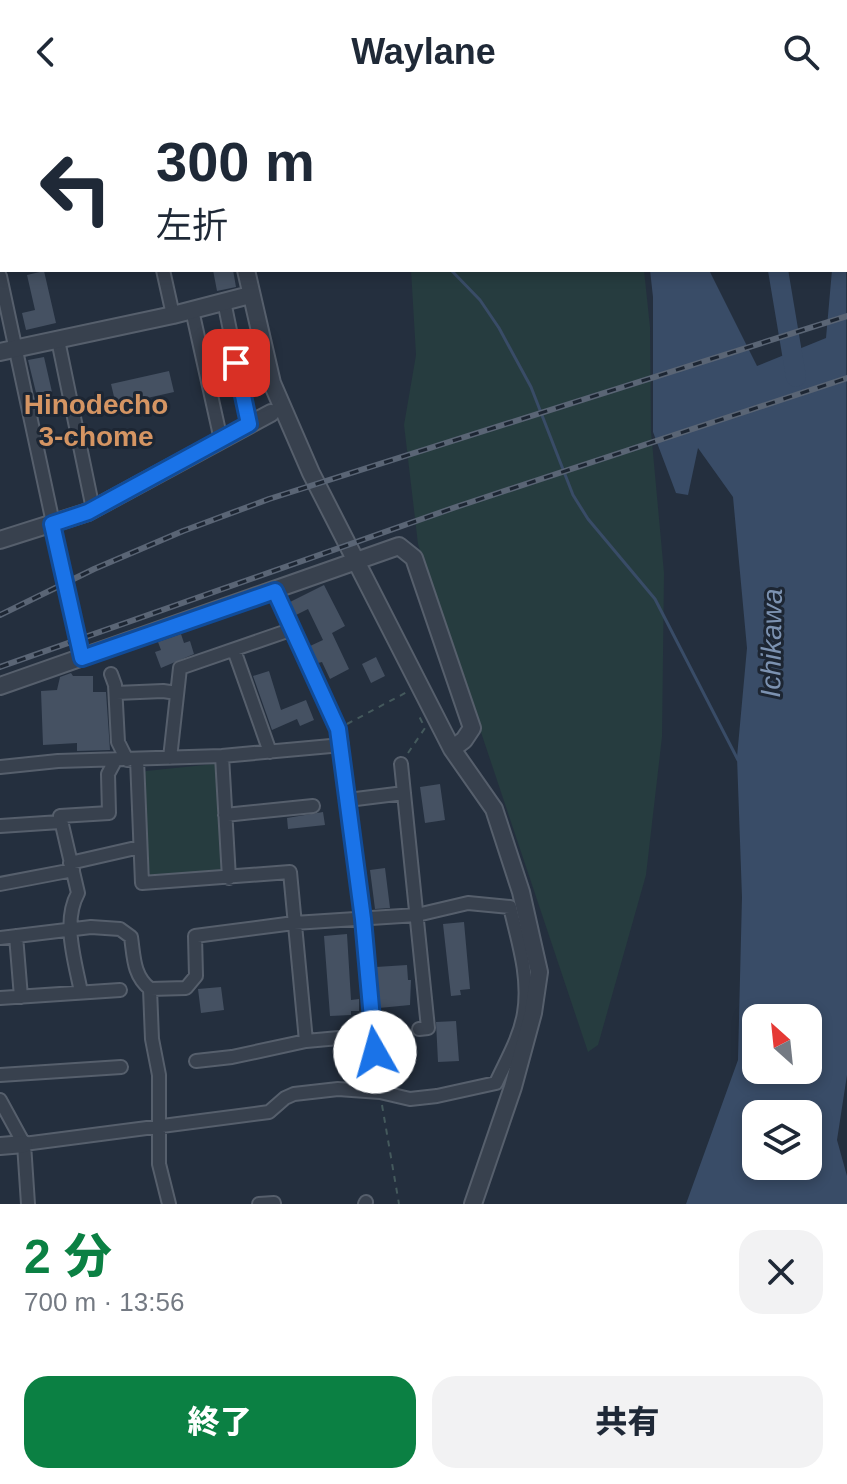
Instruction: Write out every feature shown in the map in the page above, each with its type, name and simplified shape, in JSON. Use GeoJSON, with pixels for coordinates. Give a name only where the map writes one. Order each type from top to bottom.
{"type":"FeatureCollection","features":[{"type":"Feature","properties":{"kind":"street"},"geometry":{"type":"LineString","coordinates":[[163,272],[173,315]]}},
{"type":"Feature","properties":{"kind":"street"},"geometry":{"type":"LineString","coordinates":[[246,272],[272,383],[311,473],[452,749],[494,809],[521,892],[539,972],[513,1087],[473,1204]]}},
{"type":"Feature","properties":{"kind":"street"},"geometry":{"type":"LineString","coordinates":[[0,276],[8,350],[82,658]]}},
{"type":"Feature","properties":{"kind":"street"},"geometry":{"type":"LineString","coordinates":[[8,350],[173,315],[250,295]]}},
{"type":"Feature","properties":{"kind":"street"},"geometry":{"type":"LineString","coordinates":[[224,301],[249,424]]}},
{"type":"Feature","properties":{"kind":"street"},"geometry":{"type":"LineString","coordinates":[[192,310],[221,440]]}},
{"type":"Feature","properties":{"kind":"street"},"geometry":{"type":"LineString","coordinates":[[58,340],[93,509]]}},
{"type":"Feature","properties":{"kind":"street"},"geometry":{"type":"LineString","coordinates":[[0,540],[93,509],[271,413]]}},
{"type":"Feature","properties":{"kind":"street"},"geometry":{"type":"LineString","coordinates":[[0,686],[399,546],[414,558],[472,728],[464,740],[452,749]]}},
{"type":"Feature","properties":{"kind":"street"},"geometry":{"type":"LineString","coordinates":[[275,591],[338,729],[342,745],[380,1092]]}},
{"type":"Feature","properties":{"kind":"street"},"geometry":{"type":"LineString","coordinates":[[170,758],[180,668],[293,629]]}},
{"type":"Feature","properties":{"kind":"street"},"geometry":{"type":"LineString","coordinates":[[234,650],[270,752]]}},
{"type":"Feature","properties":{"kind":"street"},"geometry":{"type":"LineString","coordinates":[[111,674],[116,693],[118,742],[126,760],[140,847],[142,883],[290,872],[306,1041]]}},
{"type":"Feature","properties":{"kind":"street"},"geometry":{"type":"LineString","coordinates":[[116,693],[177,693]]}},
{"type":"Feature","properties":{"kind":"street"},"geometry":{"type":"LineString","coordinates":[[0,767],[58,761],[222,756],[342,745]]}},
{"type":"Feature","properties":{"kind":"street"},"geometry":{"type":"LineString","coordinates":[[222,756],[229,878]]}},
{"type":"Feature","properties":{"kind":"street"},"geometry":{"type":"LineString","coordinates":[[81,992],[70,934],[73,903],[78,893],[60,816],[109,813],[108,774],[126,760]]}},
{"type":"Feature","properties":{"kind":"street"},"geometry":{"type":"LineString","coordinates":[[401,764],[428,1028],[419,1029]]}},
{"type":"Feature","properties":{"kind":"street"},"geometry":{"type":"LineString","coordinates":[[348,800],[404,793]]}},
{"type":"Feature","properties":{"kind":"street"},"geometry":{"type":"LineString","coordinates":[[225,815],[313,806]]}},
{"type":"Feature","properties":{"kind":"street"},"geometry":{"type":"LineString","coordinates":[[0,826],[60,822]]}},
{"type":"Feature","properties":{"kind":"street"},"geometry":{"type":"LineString","coordinates":[[0,884],[140,847]]}},
{"type":"Feature","properties":{"kind":"street"},"geometry":{"type":"LineString","coordinates":[[0,938],[91,927],[120,929],[131,937],[136,971],[142,983],[150,989],[186,988],[196,976],[195,936],[294,923],[417,915],[468,903],[510,907],[522,955],[529,1013],[496,1083],[410,1099],[380,1092],[338,1089],[294,1094],[269,1112],[0,1146]]}},
{"type":"Feature","properties":{"kind":"street"},"geometry":{"type":"LineString","coordinates":[[16,936],[21,997]]}},
{"type":"Feature","properties":{"kind":"street"},"geometry":{"type":"LineString","coordinates":[[150,989],[152,1039],[159,1075],[159,1164],[169,1204]]}},
{"type":"Feature","properties":{"kind":"street"},"geometry":{"type":"LineString","coordinates":[[0,998],[120,990]]}},
{"type":"Feature","properties":{"kind":"street"},"geometry":{"type":"LineString","coordinates":[[196,1061],[232,1057],[306,1041],[372,1035]]}},
{"type":"Feature","properties":{"kind":"street"},"geometry":{"type":"LineString","coordinates":[[0,1075],[121,1067]]}},
{"type":"Feature","properties":{"kind":"street"},"geometry":{"type":"LineString","coordinates":[[0,1100],[24,1144],[28,1204]]}},
{"type":"Feature","properties":{"kind":"street"},"geometry":{"type":"LineString","coordinates":[[259,1204],[274,1203]]}},
{"type":"Feature","properties":{"kind":"path"},"geometry":{"type":"LineString","coordinates":[[338,729],[407,692]]}},
{"type":"Feature","properties":{"kind":"path"},"geometry":{"type":"LineString","coordinates":[[380,1092],[399,1204]]}},
{"type":"Feature","properties":{"kind":"green space"},"geometry":{"type":"Polygon","coordinates":[[[411,272],[644,272],[650,327],[651,431],[664,573],[662,737],[646,875],[598,1045],[588,1052],[418,544],[404,425],[416,355],[411,272]]]}},
{"type":"Feature","properties":{"kind":"green space"},"geometry":{"type":"Polygon","coordinates":[[[214,764],[219,767],[224,865],[221,871],[150,878],[142,775],[146,771],[214,764]]]}},
{"type":"Feature","properties":{"kind":"water"},"geometry":{"type":"Polygon","coordinates":[[[650,272],[710,272],[757,366],[826,338],[832,272],[846,272],[847,1075],[837,1140],[847,1176],[847,1204],[686,1204],[738,1060],[742,897],[737,757],[747,648],[733,497],[698,448],[688,495],[676,493],[653,432],[650,272]]]}},
{"type":"Feature","properties":{"kind":"building"},"geometry":{"type":"Polygon","coordinates":[[[44,272],[56,323],[26,330],[22,313],[35,310],[27,275],[44,272]]]}},
{"type":"Feature","properties":{"kind":"building"},"geometry":{"type":"Polygon","coordinates":[[[213,272],[233,272],[236,287],[217,291],[213,272]]]}},
{"type":"Feature","properties":{"kind":"building"},"geometry":{"type":"Polygon","coordinates":[[[44,357],[57,414],[42,417],[28,360],[44,357]]]}},
{"type":"Feature","properties":{"kind":"building"},"geometry":{"type":"Polygon","coordinates":[[[169,371],[174,392],[116,405],[111,384],[169,371]]]}},
{"type":"Feature","properties":{"kind":"building"},"geometry":{"type":"Polygon","coordinates":[[[324,585],[345,626],[332,633],[349,669],[330,679],[310,646],[323,640],[308,609],[296,615],[290,602],[324,585]]]}},
{"type":"Feature","properties":{"kind":"building"},"geometry":{"type":"Polygon","coordinates":[[[181,634],[184,643],[190,641],[194,654],[161,668],[155,652],[161,650],[158,642],[181,634]]]}},
{"type":"Feature","properties":{"kind":"building"},"geometry":{"type":"Polygon","coordinates":[[[376,657],[385,676],[371,683],[362,664],[376,657]]]}},
{"type":"Feature","properties":{"kind":"building"},"geometry":{"type":"Polygon","coordinates":[[[269,671],[281,710],[306,700],[314,720],[300,726],[297,719],[272,730],[253,676],[269,671]]]}},
{"type":"Feature","properties":{"kind":"building"},"geometry":{"type":"Polygon","coordinates":[[[71,673],[73,676],[93,676],[93,692],[106,692],[110,750],[77,751],[77,743],[43,745],[41,691],[57,690],[60,677],[71,673]]]}},
{"type":"Feature","properties":{"kind":"building"},"geometry":{"type":"Polygon","coordinates":[[[440,784],[445,820],[425,823],[420,787],[440,784]]]}},
{"type":"Feature","properties":{"kind":"building"},"geometry":{"type":"Polygon","coordinates":[[[323,812],[325,825],[288,829],[287,818],[323,812]]]}},
{"type":"Feature","properties":{"kind":"building"},"geometry":{"type":"Polygon","coordinates":[[[385,868],[390,908],[375,909],[370,870],[385,868]]]}},
{"type":"Feature","properties":{"kind":"building"},"geometry":{"type":"Polygon","coordinates":[[[464,922],[470,989],[460,990],[461,995],[451,996],[443,924],[464,922]]]}},
{"type":"Feature","properties":{"kind":"building"},"geometry":{"type":"Polygon","coordinates":[[[347,934],[351,1000],[359,999],[359,1011],[351,1011],[351,1015],[330,1016],[324,936],[347,934]]]}},
{"type":"Feature","properties":{"kind":"building"},"geometry":{"type":"Polygon","coordinates":[[[407,965],[408,980],[411,980],[410,1005],[379,1008],[376,967],[407,965]]]}},
{"type":"Feature","properties":{"kind":"building"},"geometry":{"type":"Polygon","coordinates":[[[221,987],[224,1010],[201,1013],[198,989],[221,987]]]}},
{"type":"Feature","properties":{"kind":"building"},"geometry":{"type":"Polygon","coordinates":[[[456,1021],[459,1061],[438,1062],[436,1022],[456,1021]]]}},
{"type":"Feature","properties":{"kind":"waterway"},"geometry":{"type":"LineString","coordinates":[[453,272],[480,300],[499,328],[531,387],[573,495],[588,519],[655,599],[738,760]]}},
{"type":"Feature","properties":{"kind":"waterway","name":"Ichikawa"},"geometry":{"type":"LineString","coordinates":[[778,272],[796,377]]}},
{"type":"Feature","properties":{"kind":"railway"},"geometry":{"type":"LineString","coordinates":[[0,615],[94,569],[269,499],[847,316]]}},
{"type":"Feature","properties":{"kind":"railway"},"geometry":{"type":"LineString","coordinates":[[0,667],[456,507],[847,378]]}},
{"type":"Feature","properties":{"kind":"district","name":"Hinodecho 3-chome"},"geometry":{"type":"Point","coordinates":[96,420]}},
{"type":"Feature","properties":{"kind":"route"},"geometry":{"type":"LineString","coordinates":[[236,363],[249,424],[88,512],[52,524],[82,658],[275,591],[338,729],[342,745],[375,1052]]}}]}
